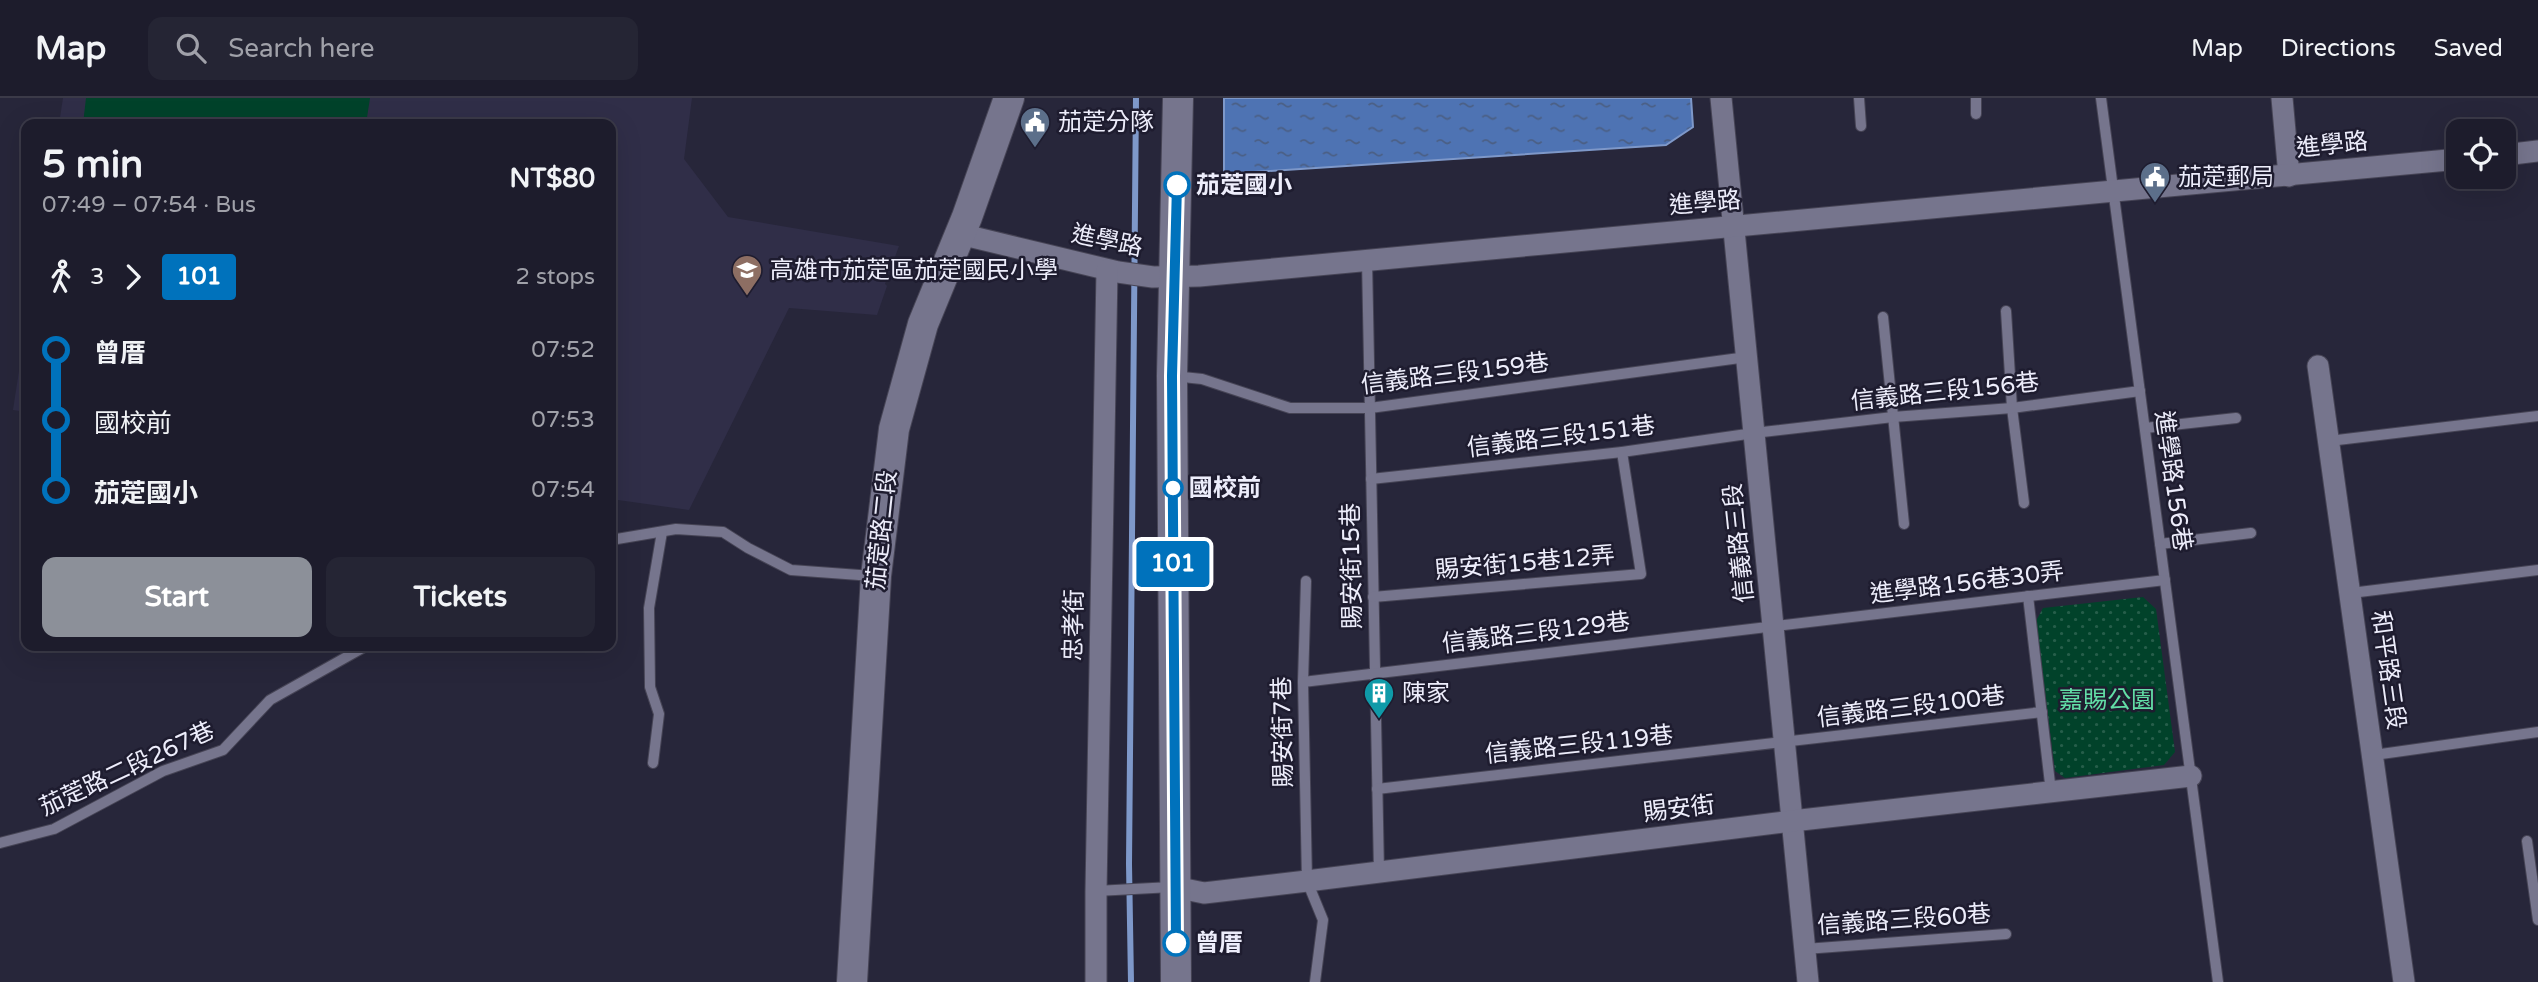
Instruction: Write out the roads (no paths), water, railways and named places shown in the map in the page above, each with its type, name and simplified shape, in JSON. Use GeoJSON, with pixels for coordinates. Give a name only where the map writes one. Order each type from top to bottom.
{"type":"FeatureCollection","features":[{"type":"Feature","properties":{"kind":"street","name":"茄萣路二段"},"geometry":{"type":"LineString","coordinates":[[852,982],[876,576],[894,429],[923,324],[960,233],[1009,98]]}},
{"type":"Feature","properties":{"kind":"street"},"geometry":{"type":"LineString","coordinates":[[1176,982],[1163,888],[1172,376],[1163,277],[1178,98]]}},
{"type":"Feature","properties":{"kind":"street","name":"信義路三段"},"geometry":{"type":"LineString","coordinates":[[1721,98],[1808,982]]}},
{"type":"Feature","properties":{"kind":"street"},"geometry":{"type":"LineString","coordinates":[[2281,98],[2289,176]]}},
{"type":"Feature","properties":{"kind":"street"},"geometry":{"type":"LineString","coordinates":[[2516,154],[2538,151]]}},
{"type":"Feature","properties":{"kind":"street","name":"進學路"},"geometry":{"type":"LineString","coordinates":[[960,233],[1113,271],[1163,277],[2446,160]]}},
{"type":"Feature","properties":{"kind":"street","name":"忠孝街"},"geometry":{"type":"LineString","coordinates":[[1096,982],[1104,891],[1113,271]]}},
{"type":"Feature","properties":{"kind":"street","name":"和平路三段"},"geometry":{"type":"LineString","coordinates":[[2318,366],[2404,982]]}},
{"type":"Feature","properties":{"kind":"street","name":"賜安街"},"geometry":{"type":"LineString","coordinates":[[1163,888],[1204,892],[1307,881],[1792,821],[2191,776]]}},
{"type":"Feature","properties":{"kind":"lane"},"geometry":{"type":"LineString","coordinates":[[1859,98],[1861,126]]}},
{"type":"Feature","properties":{"kind":"lane"},"geometry":{"type":"LineString","coordinates":[[1976,98],[1976,114]]}},
{"type":"Feature","properties":{"kind":"lane","name":"進學路156巷"},"geometry":{"type":"LineString","coordinates":[[2101,98],[2218,982]]}},
{"type":"Feature","properties":{"kind":"lane","name":"賜安街15巷"},"geometry":{"type":"LineString","coordinates":[[1367,260],[1379,872]]}},
{"type":"Feature","properties":{"kind":"lane"},"geometry":{"type":"LineString","coordinates":[[2006,311],[2012,408],[2024,503]]}},
{"type":"Feature","properties":{"kind":"lane"},"geometry":{"type":"LineString","coordinates":[[1883,317],[1904,524]]}},
{"type":"Feature","properties":{"kind":"lane","name":"信義路三段159巷"},"geometry":{"type":"LineString","coordinates":[[1172,376],[1202,379],[1290,408],[1370,408],[1747,357]]}},
{"type":"Feature","properties":{"kind":"lane","name":"信義路三段156巷"},"geometry":{"type":"LineString","coordinates":[[1754,433],[1893,417],[2012,408],[2140,391]]}},
{"type":"Feature","properties":{"kind":"lane"},"geometry":{"type":"LineString","coordinates":[[2329,441],[2538,416]]}},
{"type":"Feature","properties":{"kind":"lane"},"geometry":{"type":"LineString","coordinates":[[2145,428],[2236,418]]}},
{"type":"Feature","properties":{"kind":"lane","name":"信義路三段151巷"},"geometry":{"type":"LineString","coordinates":[[1371,479],[1622,452],[1754,433]]}},
{"type":"Feature","properties":{"kind":"lane","name":"賜安街15巷12弄"},"geometry":{"type":"LineString","coordinates":[[1373,597],[1640,574],[1622,452]]}},
{"type":"Feature","properties":{"kind":"lane"},"geometry":{"type":"LineString","coordinates":[[616,539],[677,529],[723,532],[791,570],[876,576]]}},
{"type":"Feature","properties":{"kind":"lane"},"geometry":{"type":"LineString","coordinates":[[653,762],[659,714],[650,687],[649,608],[662,532]]}},
{"type":"Feature","properties":{"kind":"lane"},"geometry":{"type":"LineString","coordinates":[[2160,544],[2251,533]]}},
{"type":"Feature","properties":{"kind":"lane"},"geometry":{"type":"LineString","coordinates":[[2351,593],[2538,570]]}},
{"type":"Feature","properties":{"kind":"lane","name":"進學路156巷30弄"},"geometry":{"type":"LineString","coordinates":[[1773,626],[2165,580]]}},
{"type":"Feature","properties":{"kind":"lane","name":"賜安街7巷"},"geometry":{"type":"LineString","coordinates":[[1306,581],[1303,682],[1307,881]]}},
{"type":"Feature","properties":{"kind":"lane"},"geometry":{"type":"LineString","coordinates":[[2028,596],[2051,792]]}},
{"type":"Feature","properties":{"kind":"lane","name":"信義路三段129巷"},"geometry":{"type":"LineString","coordinates":[[1303,682],[1773,626]]}},
{"type":"Feature","properties":{"kind":"lane","name":"茄萣路二段267巷"},"geometry":{"type":"LineString","coordinates":[[0,843],[54,829],[163,771],[223,750],[271,700],[357,651]]}},
{"type":"Feature","properties":{"kind":"lane","name":"信義路三段100巷"},"geometry":{"type":"LineString","coordinates":[[1785,743],[2042,712]]}},
{"type":"Feature","properties":{"kind":"lane"},"geometry":{"type":"LineString","coordinates":[[2374,755],[2538,732]]}},
{"type":"Feature","properties":{"kind":"lane","name":"信義路三段119巷"},"geometry":{"type":"LineString","coordinates":[[1377,789],[1785,743]]}},
{"type":"Feature","properties":{"kind":"lane"},"geometry":{"type":"LineString","coordinates":[[2527,841],[2538,920]]}},
{"type":"Feature","properties":{"kind":"lane"},"geometry":{"type":"LineString","coordinates":[[1307,881],[1323,919],[1315,982]]}},
{"type":"Feature","properties":{"kind":"lane"},"geometry":{"type":"LineString","coordinates":[[1104,891],[1163,888]]}},
{"type":"Feature","properties":{"kind":"lane","name":"信義路三段60巷"},"geometry":{"type":"LineString","coordinates":[[1805,949],[2006,934]]}},
{"type":"Feature","properties":{"kind":"water"},"geometry":{"type":"Polygon","coordinates":[[[1224,98],[1691,98],[1693,127],[1666,145],[1224,174],[1224,98]]]}},
{"type":"Feature","properties":{"kind":"waterway"},"geometry":{"type":"LineString","coordinates":[[1131,982],[1129,864],[1136,98]]}},
{"type":"Feature","properties":{"kind":"place","name":"茄萣分隊"},"geometry":{"type":"Point","coordinates":[1035,149]}},
{"type":"Feature","properties":{"kind":"place","name":"茄萣國小"},"geometry":{"type":"Point","coordinates":[1177,185]}},
{"type":"Feature","properties":{"kind":"place","name":"茄萣郵局"},"geometry":{"type":"Point","coordinates":[2155,204]}},
{"type":"Feature","properties":{"kind":"place","name":"高雄市茄萣區茄萣國民小學"},"geometry":{"type":"Point","coordinates":[747,297]}},
{"type":"Feature","properties":{"kind":"place","name":"國校前"},"geometry":{"type":"Point","coordinates":[1173,488]}},
{"type":"Feature","properties":{"kind":"place","name":"陳家"},"geometry":{"type":"Point","coordinates":[1379,720]}},
{"type":"Feature","properties":{"kind":"place","name":"曾厝"},"geometry":{"type":"Point","coordinates":[1176,943]}},
{"type":"Feature","properties":{"kind":"park label","name":"嘉賜公園"},"geometry":{"type":"Point","coordinates":[2107,700]}}]}
